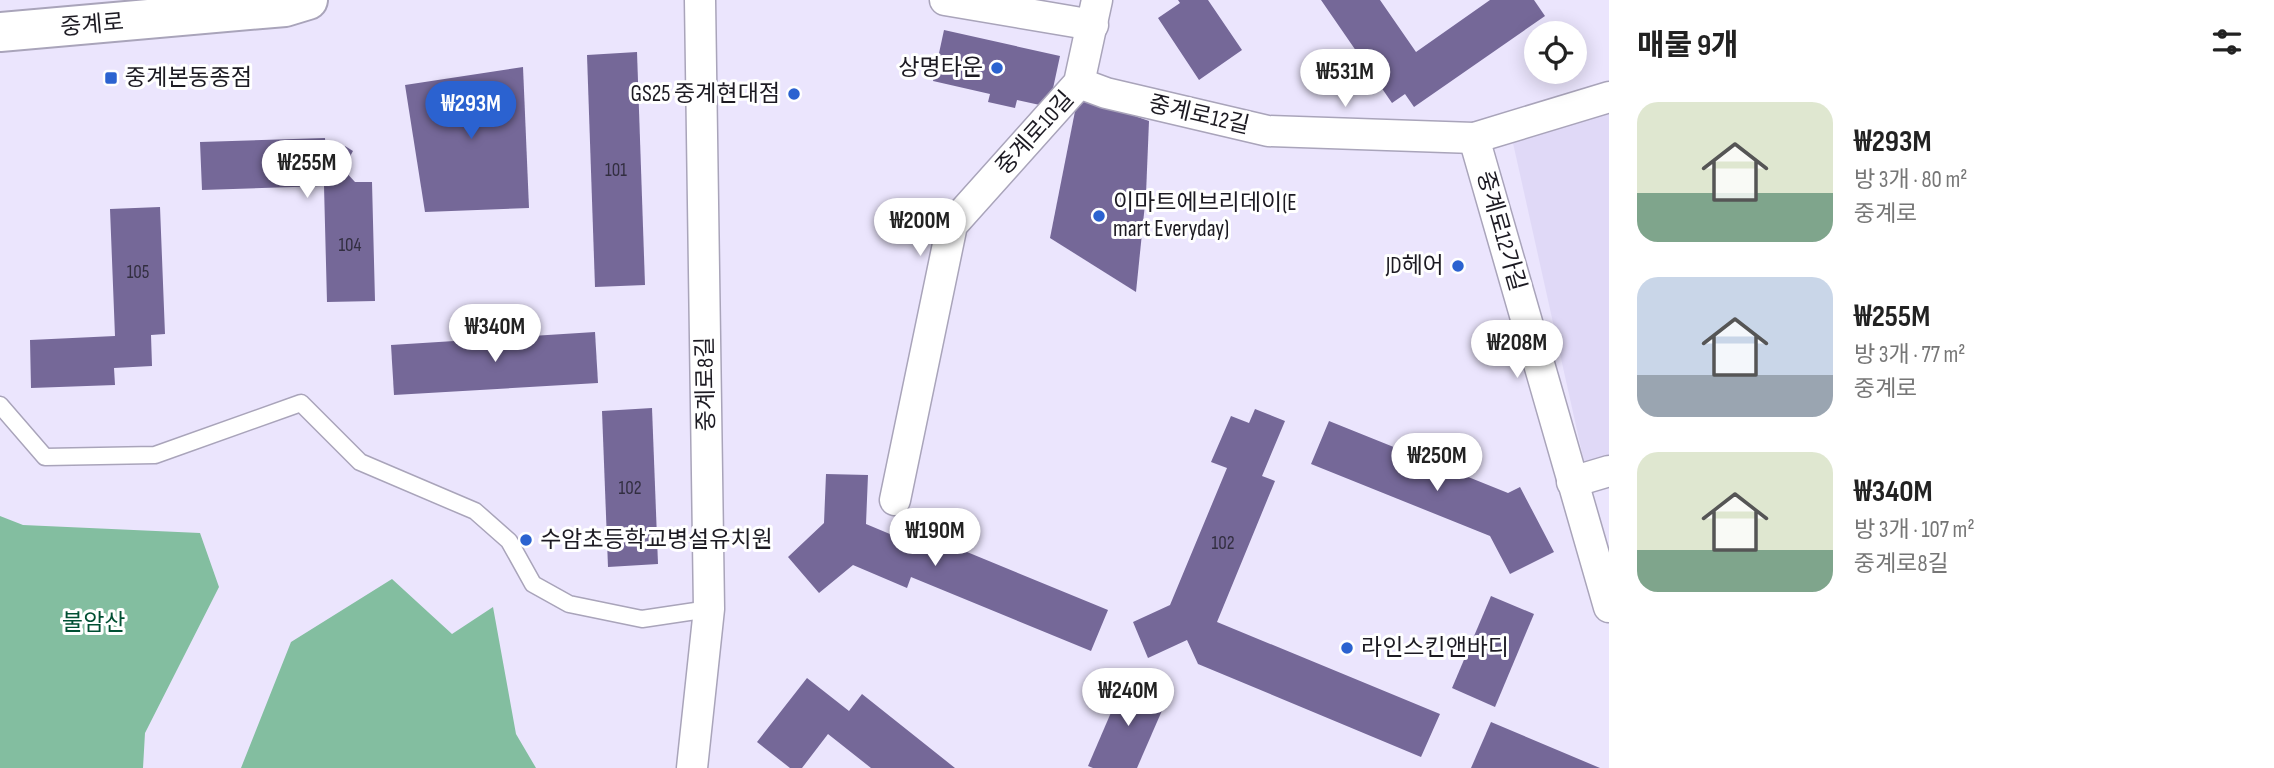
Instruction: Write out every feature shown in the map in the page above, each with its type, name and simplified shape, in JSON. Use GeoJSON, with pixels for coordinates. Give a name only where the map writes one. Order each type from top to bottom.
{"type":"FeatureCollection","features":[{"type":"Feature","properties":{"kind":"street","name":"중계로"},"geometry":{"type":"LineString","coordinates":[[1,33],[285,7],[308,0]]}},
{"type":"Feature","properties":{"kind":"street","name":"중계로8길"},"geometry":{"type":"LineString","coordinates":[[692,768],[709,609],[700,0]]}},
{"type":"Feature","properties":{"kind":"street"},"geometry":{"type":"LineString","coordinates":[[945,0],[1095,13]]}},
{"type":"Feature","properties":{"kind":"street","name":"중계로10길"},"geometry":{"type":"LineString","coordinates":[[895,500],[952,225],[1079,83],[1095,13]]}},
{"type":"Feature","properties":{"kind":"street","name":"중계로12길"},"geometry":{"type":"LineString","coordinates":[[1079,83],[1106,93],[1268,131],[1474,138],[1609,97]]}},
{"type":"Feature","properties":{"kind":"street","name":"중계로12가길"},"geometry":{"type":"LineString","coordinates":[[1474,138],[1609,607]]}},
{"type":"Feature","properties":{"kind":"street"},"geometry":{"type":"LineString","coordinates":[[1572,482],[1609,471]]}},
{"type":"Feature","properties":{"kind":"lane"},"geometry":{"type":"LineString","coordinates":[[0,405],[45,457],[155,455],[301,403],[360,462],[475,511],[509,541],[533,584],[569,604],[642,620],[709,609]]}},
{"type":"Feature","properties":{"kind":"shaded area"},"geometry":{"type":"Polygon","coordinates":[[[1609,107],[1609,459],[1585,466],[1513,143],[1609,107]]]}},
{"type":"Feature","properties":{"kind":"green space","name":"불암산"},"geometry":{"type":"Polygon","coordinates":[[[0,516],[23,525],[200,533],[219,587],[145,733],[143,768],[0,768],[0,516]]]}},
{"type":"Feature","properties":{"kind":"green space"},"geometry":{"type":"Polygon","coordinates":[[[392,579],[452,634],[493,607],[516,734],[536,768],[241,768],[291,642],[392,579]]]}},
{"type":"Feature","properties":{"kind":"building"},"geometry":{"type":"Polygon","coordinates":[[[1178,0],[1208,0],[1242,50],[1199,80],[1158,18],[1180,3],[1178,0]]]}},
{"type":"Feature","properties":{"kind":"building"},"geometry":{"type":"Polygon","coordinates":[[[1321,0],[1380,0],[1416,52],[1490,0],[1534,0],[1545,16],[1538,21],[1524,21],[1524,31],[1414,107],[1405,94],[1392,103],[1321,0]]]}},
{"type":"Feature","properties":{"kind":"building","name":"상명타운"},"geometry":{"type":"Polygon","coordinates":[[[944,30],[1060,56],[1049,107],[1017,100],[1015,108],[988,102],[990,94],[933,81],[944,30]]]}},
{"type":"Feature","properties":{"kind":"building"},"geometry":{"type":"Polygon","coordinates":[[[637,52],[645,285],[595,287],[587,55],[637,52]]]}},
{"type":"Feature","properties":{"kind":"building"},"geometry":{"type":"Polygon","coordinates":[[[523,67],[529,208],[425,212],[405,85],[523,67]]]}},
{"type":"Feature","properties":{"kind":"building","name":"이마트에브리데이(E mart Everyday)"},"geometry":{"type":"Polygon","coordinates":[[[1078,96],[1149,121],[1146,194],[1136,292],[1050,238],[1078,96]]]}},
{"type":"Feature","properties":{"kind":"building"},"geometry":{"type":"Polygon","coordinates":[[[325,138],[326,156],[336,161],[345,146],[353,151],[343,169],[355,182],[372,182],[375,301],[327,302],[324,186],[202,190],[200,142],[325,138]]]}},
{"type":"Feature","properties":{"kind":"building"},"geometry":{"type":"Polygon","coordinates":[[[160,207],[165,334],[151,335],[152,366],[114,368],[115,385],[31,388],[30,340],[115,336],[110,209],[160,207]]]}},
{"type":"Feature","properties":{"kind":"building"},"geometry":{"type":"Polygon","coordinates":[[[595,332],[598,383],[394,395],[391,345],[595,332]]]}},
{"type":"Feature","properties":{"kind":"building"},"geometry":{"type":"Polygon","coordinates":[[[652,408],[658,564],[608,567],[602,411],[652,408]]]}},
{"type":"Feature","properties":{"kind":"building"},"geometry":{"type":"Polygon","coordinates":[[[1255,409],[1285,421],[1262,476],[1275,481],[1217,622],[1440,714],[1421,757],[1198,664],[1187,640],[1148,658],[1133,622],[1170,605],[1227,468],[1211,462],[1231,416],[1249,423],[1255,409]]]}},
{"type":"Feature","properties":{"kind":"building"},"geometry":{"type":"Polygon","coordinates":[[[1329,421],[1508,493],[1520,487],[1554,552],[1510,574],[1490,536],[1311,464],[1329,421]]]}},
{"type":"Feature","properties":{"kind":"building"},"geometry":{"type":"Polygon","coordinates":[[[826,474],[868,475],[866,524],[928,550],[933,538],[1108,610],[1091,651],[911,577],[907,588],[853,565],[819,593],[788,557],[824,523],[826,474]]]}},
{"type":"Feature","properties":{"kind":"building"},"geometry":{"type":"Polygon","coordinates":[[[1491,596],[1534,614],[1495,707],[1452,688],[1491,596]]]}},
{"type":"Feature","properties":{"kind":"building"},"geometry":{"type":"Polygon","coordinates":[[[807,678],[849,711],[862,694],[955,768],[871,768],[828,734],[802,768],[790,768],[757,742],[807,678]]]}},
{"type":"Feature","properties":{"kind":"building"},"geometry":{"type":"Polygon","coordinates":[[[1125,680],[1167,699],[1137,768],[1093,768],[1088,766],[1125,680]]]}},
{"type":"Feature","properties":{"kind":"building"},"geometry":{"type":"Polygon","coordinates":[[[1491,722],[1600,768],[1471,768],[1491,722]]]}},
{"type":"Feature","properties":{"kind":"place","name":"상명타운"},"geometry":{"type":"Point","coordinates":[997,68]}},
{"type":"Feature","properties":{"kind":"place","name":"중계본동종점"},"geometry":{"type":"Point","coordinates":[111,78]}},
{"type":"Feature","properties":{"kind":"place","name":"GS25 중계현대점"},"geometry":{"type":"Point","coordinates":[794,94]}},
{"type":"Feature","properties":{"kind":"place","name":"이마트에브리데이(E mart Everyday)"},"geometry":{"type":"Point","coordinates":[1099,216]}},
{"type":"Feature","properties":{"kind":"place","name":"JD헤어"},"geometry":{"type":"Point","coordinates":[1458,266]}},
{"type":"Feature","properties":{"kind":"place","name":"수암초등학교병설유치원"},"geometry":{"type":"Point","coordinates":[526,540]}},
{"type":"Feature","properties":{"kind":"place","name":"라인스킨앤바디"},"geometry":{"type":"Point","coordinates":[1347,648]}}]}
